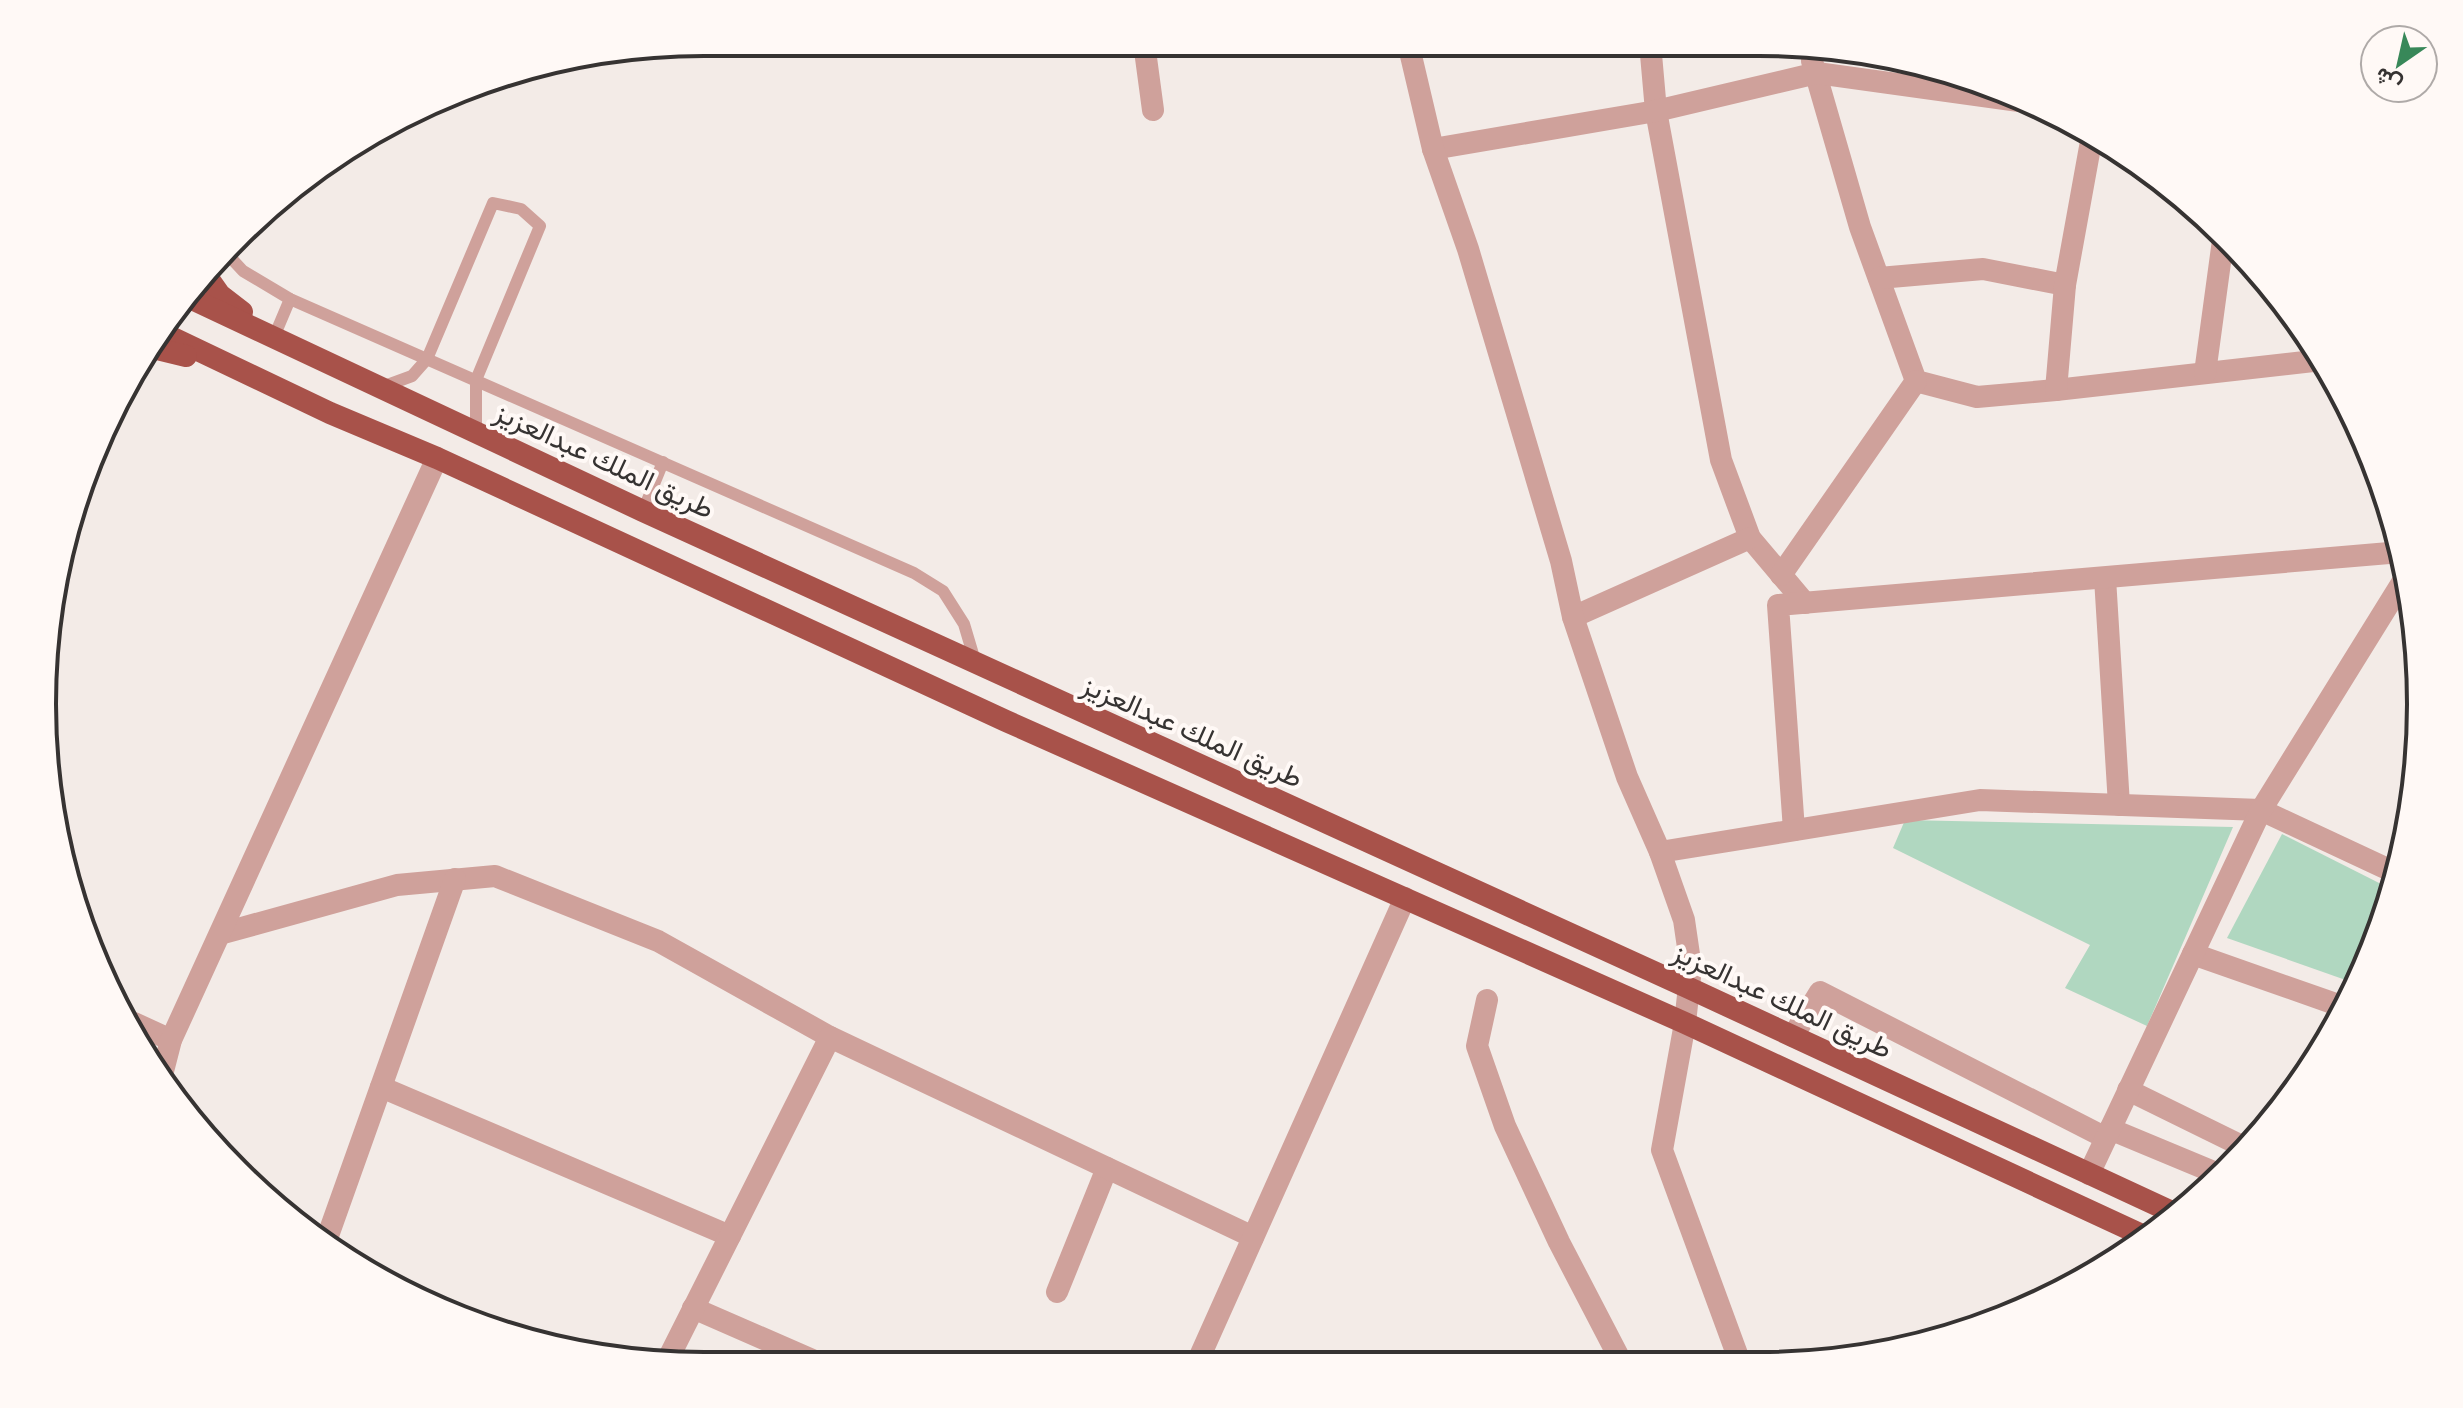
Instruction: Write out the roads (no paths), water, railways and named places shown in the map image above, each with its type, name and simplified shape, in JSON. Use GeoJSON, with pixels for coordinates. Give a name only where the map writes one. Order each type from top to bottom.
{"type":"FeatureCollection","features":[{"type":"Feature","properties":{"kind":"highway"},"geometry":{"type":"LineString","coordinates":[[212,283],[220,295],[274,337]]}},
{"type":"Feature","properties":{"kind":"highway","name":"طريق الملك عبدالعزيز"},"geometry":{"type":"LineString","coordinates":[[197,301],[643,511],[2164,1209]]}},
{"type":"Feature","properties":{"kind":"highway"},"geometry":{"type":"LineString","coordinates":[[170,337],[330,413],[437,458],[1006,721],[1685,1023],[2135,1232]]}},
{"type":"Feature","properties":{"kind":"highway"},"geometry":{"type":"LineString","coordinates":[[162,349],[261,380]]}},
{"type":"Feature","properties":{"kind":"street"},"geometry":{"type":"LineString","coordinates":[[1146,56],[1153,110]]}},
{"type":"Feature","properties":{"kind":"street"},"geometry":{"type":"LineString","coordinates":[[1411,56],[1433,149],[1468,249],[1561,561],[1573,617],[1627,777],[1660,852],[1684,920],[1691,968],[1685,1023],[1662,1150],[1736,1352]]}},
{"type":"Feature","properties":{"kind":"street"},"geometry":{"type":"LineString","coordinates":[[1651,56],[1656,111],[1721,460],[1750,538],[1805,603]]}},
{"type":"Feature","properties":{"kind":"street"},"geometry":{"type":"LineString","coordinates":[[1812,58],[1860,227],[1916,381]]}},
{"type":"Feature","properties":{"kind":"street"},"geometry":{"type":"LineString","coordinates":[[1433,149],[1656,111],[1817,73],[1983,96]]}},
{"type":"Feature","properties":{"kind":"street"},"geometry":{"type":"LineString","coordinates":[[2056,390],[2065,285],[2090,147]]}},
{"type":"Feature","properties":{"kind":"street"},"geometry":{"type":"LineString","coordinates":[[2205,373],[2222,251]]}},
{"type":"Feature","properties":{"kind":"street"},"geometry":{"type":"LineString","coordinates":[[1879,278],[1983,269],[2065,285]]}},
{"type":"Feature","properties":{"kind":"street"},"geometry":{"type":"LineString","coordinates":[[1916,381],[1977,397],[2309,361]]}},
{"type":"Feature","properties":{"kind":"street"},"geometry":{"type":"LineString","coordinates":[[1781,575],[1916,381]]}},
{"type":"Feature","properties":{"kind":"street"},"geometry":{"type":"LineString","coordinates":[[165,1064],[171,1040],[437,458]]}},
{"type":"Feature","properties":{"kind":"street"},"geometry":{"type":"LineString","coordinates":[[1573,617],[1750,538]]}},
{"type":"Feature","properties":{"kind":"street"},"geometry":{"type":"LineString","coordinates":[[1794,830],[1778,605],[2389,553]]}},
{"type":"Feature","properties":{"kind":"street"},"geometry":{"type":"LineString","coordinates":[[2105,578],[2119,805]]}},
{"type":"Feature","properties":{"kind":"street"},"geometry":{"type":"LineString","coordinates":[[2089,1174],[2261,810],[2397,591]]}},
{"type":"Feature","properties":{"kind":"street"},"geometry":{"type":"LineString","coordinates":[[1660,852],[1980,800],[2261,810],[2386,868]]}},
{"type":"Feature","properties":{"kind":"street"},"geometry":{"type":"LineString","coordinates":[[220,934],[397,885],[495,876],[658,941],[830,1037],[1253,1237]]}},
{"type":"Feature","properties":{"kind":"street"},"geometry":{"type":"LineString","coordinates":[[329,1232],[455,879]]}},
{"type":"Feature","properties":{"kind":"street"},"geometry":{"type":"LineString","coordinates":[[1202,1352],[1405,898]]}},
{"type":"Feature","properties":{"kind":"street"},"geometry":{"type":"LineString","coordinates":[[2193,954],[2333,1003]]}},
{"type":"Feature","properties":{"kind":"street"},"geometry":{"type":"LineString","coordinates":[[1793,1036],[1820,992],[2108,1133],[2208,1170]]}},
{"type":"Feature","properties":{"kind":"street"},"geometry":{"type":"LineString","coordinates":[[1487,1000],[1477,1046],[1505,1126],[1559,1242],[1616,1352]]}},
{"type":"Feature","properties":{"kind":"street"},"geometry":{"type":"LineString","coordinates":[[142,1027],[171,1040]]}},
{"type":"Feature","properties":{"kind":"street"},"geometry":{"type":"LineString","coordinates":[[672,1351],[830,1037]]}},
{"type":"Feature","properties":{"kind":"street"},"geometry":{"type":"LineString","coordinates":[[381,1087],[730,1236]]}},
{"type":"Feature","properties":{"kind":"street"},"geometry":{"type":"LineString","coordinates":[[2128,1090],[2235,1143]]}},
{"type":"Feature","properties":{"kind":"street"},"geometry":{"type":"LineString","coordinates":[[1057,1292],[1107,1168]]}},
{"type":"Feature","properties":{"kind":"street"},"geometry":{"type":"LineString","coordinates":[[693,1308],[794,1352]]}},
{"type":"Feature","properties":{"kind":"lane"},"geometry":{"type":"LineString","coordinates":[[381,387],[412,376],[427,359],[493,203],[521,209],[540,226],[476,380],[476,432]]}},
{"type":"Feature","properties":{"kind":"lane"},"geometry":{"type":"LineString","coordinates":[[233,260],[243,271],[290,299],[914,573],[943,591],[964,624],[976,664]]}},
{"type":"Feature","properties":{"kind":"lane"},"geometry":{"type":"LineString","coordinates":[[274,337],[290,299]]}},
{"type":"Feature","properties":{"kind":"lane"},"geometry":{"type":"LineString","coordinates":[[643,511],[663,462]]}}]}
